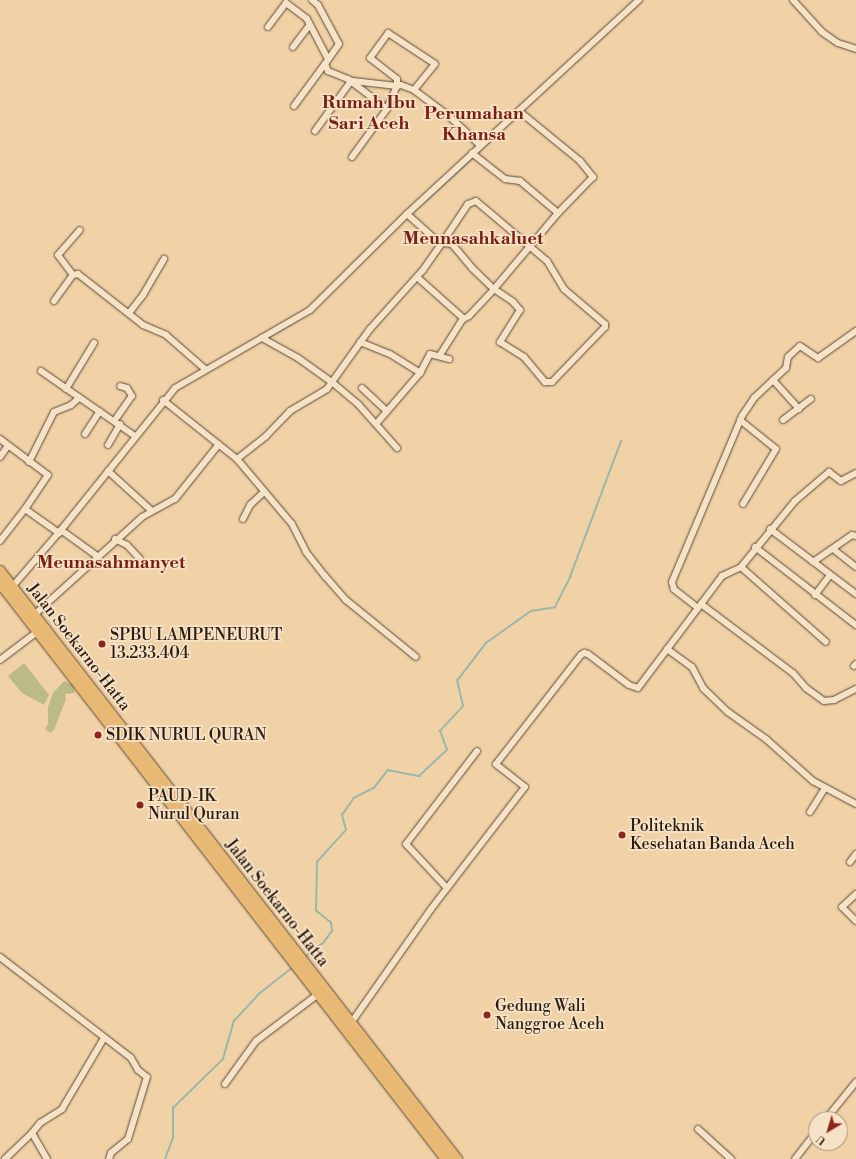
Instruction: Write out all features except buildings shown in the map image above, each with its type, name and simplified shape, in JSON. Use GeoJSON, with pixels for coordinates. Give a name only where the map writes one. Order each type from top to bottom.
{"type":"FeatureCollection","features":[{"type":"Feature","properties":{"kind":"highway","name":"Jalan Soekarno-Hatta"},"geometry":{"type":"LineString","coordinates":[[0,570],[37,632],[128,740]]}},
{"type":"Feature","properties":{"kind":"highway","name":"Jalan Soekarno-Hatta"},"geometry":{"type":"LineString","coordinates":[[0,583],[14,593],[34,615],[306,974],[351,1023],[456,1159]]}},
{"type":"Feature","properties":{"kind":"highway","name":"Jalan Soekarno-Hatta"},"geometry":{"type":"LineString","coordinates":[[306,974],[317,995],[446,1159]]}},
{"type":"Feature","properties":{"kind":"street"},"geometry":{"type":"LineString","coordinates":[[294,106],[339,44],[318,5],[312,0]]}},
{"type":"Feature","properties":{"kind":"street"},"geometry":{"type":"LineString","coordinates":[[14,593],[110,473],[136,436],[175,388],[205,369],[310,310],[474,155],[481,146],[639,0]]}},
{"type":"Feature","properties":{"kind":"street"},"geometry":{"type":"LineString","coordinates":[[793,0],[822,32],[838,43],[856,49]]}},
{"type":"Feature","properties":{"kind":"street"},"geometry":{"type":"LineString","coordinates":[[268,27],[286,3],[307,19],[327,62],[328,72],[351,81],[397,86],[401,84],[414,90],[450,117],[481,146]]}},
{"type":"Feature","properties":{"kind":"street"},"geometry":{"type":"LineString","coordinates":[[293,47],[309,26]]}},
{"type":"Feature","properties":{"kind":"street"},"geometry":{"type":"LineString","coordinates":[[352,157],[387,109],[397,86],[397,79],[370,58],[388,33],[435,64],[414,90]]}},
{"type":"Feature","properties":{"kind":"street"},"geometry":{"type":"LineString","coordinates":[[351,81],[387,109]]}},
{"type":"Feature","properties":{"kind":"street"},"geometry":{"type":"LineString","coordinates":[[315,130],[351,81]]}},
{"type":"Feature","properties":{"kind":"street"},"geometry":{"type":"LineString","coordinates":[[440,355],[463,318],[469,316],[494,289],[558,213],[568,206],[593,177],[580,161],[519,111]]}},
{"type":"Feature","properties":{"kind":"street"},"geometry":{"type":"LineString","coordinates":[[474,155],[505,179],[520,181],[558,213]]}},
{"type":"Feature","properties":{"kind":"street"},"geometry":{"type":"LineString","coordinates":[[237,459],[266,436],[290,411],[323,393],[333,383],[360,342],[417,277],[442,243],[468,204],[474,200],[531,246],[547,261],[564,289],[605,324],[605,327],[582,352],[548,383],[541,378],[524,357],[500,343],[520,310],[513,302],[494,289],[452,244],[442,243],[409,216]]}},
{"type":"Feature","properties":{"kind":"street"},"geometry":{"type":"LineString","coordinates":[[73,275],[58,255],[80,230]]}},
{"type":"Feature","properties":{"kind":"street"},"geometry":{"type":"LineString","coordinates":[[129,313],[143,295],[164,259]]}},
{"type":"Feature","properties":{"kind":"street"},"geometry":{"type":"LineString","coordinates":[[54,301],[73,275],[78,274],[146,327],[166,335],[205,369]]}},
{"type":"Feature","properties":{"kind":"street"},"geometry":{"type":"LineString","coordinates":[[417,277],[463,318]]}},
{"type":"Feature","properties":{"kind":"street"},"geometry":{"type":"LineString","coordinates":[[856,331],[818,358],[800,346],[788,356],[786,368],[754,398],[740,420],[672,582],[674,589],[793,673],[806,688],[824,701],[834,700],[856,689]]}},
{"type":"Feature","properties":{"kind":"street"},"geometry":{"type":"LineString","coordinates":[[262,338],[298,358],[333,383],[358,404],[397,448]]}},
{"type":"Feature","properties":{"kind":"street"},"geometry":{"type":"LineString","coordinates":[[360,342],[390,354],[420,373]]}},
{"type":"Feature","properties":{"kind":"street"},"geometry":{"type":"LineString","coordinates":[[66,389],[94,343]]}},
{"type":"Feature","properties":{"kind":"street"},"geometry":{"type":"LineString","coordinates":[[376,424],[420,373],[430,354],[440,355],[449,359]]}},
{"type":"Feature","properties":{"kind":"street"},"geometry":{"type":"LineString","coordinates":[[41,371],[79,398],[118,422],[136,436]]}},
{"type":"Feature","properties":{"kind":"street"},"geometry":{"type":"LineString","coordinates":[[773,380],[799,409]]}},
{"type":"Feature","properties":{"kind":"street"},"geometry":{"type":"LineString","coordinates":[[108,445],[132,396],[127,388],[120,386]]}},
{"type":"Feature","properties":{"kind":"street"},"geometry":{"type":"LineString","coordinates":[[362,388],[386,411]]}},
{"type":"Feature","properties":{"kind":"street"},"geometry":{"type":"LineString","coordinates":[[29,462],[54,412],[71,405],[79,398]]}},
{"type":"Feature","properties":{"kind":"street"},"geometry":{"type":"LineString","coordinates":[[784,420],[811,399]]}},
{"type":"Feature","properties":{"kind":"street"},"geometry":{"type":"LineString","coordinates":[[165,402],[237,459],[263,493],[292,524],[306,552],[346,600],[416,657]]}},
{"type":"Feature","properties":{"kind":"street"},"geometry":{"type":"LineString","coordinates":[[85,434],[100,411]]}},
{"type":"Feature","properties":{"kind":"street"},"geometry":{"type":"LineString","coordinates":[[740,420],[776,449],[743,504]]}},
{"type":"Feature","properties":{"kind":"street"},"geometry":{"type":"LineString","coordinates":[[0,439],[7,447],[48,475],[25,509],[0,541]]}},
{"type":"Feature","properties":{"kind":"street"},"geometry":{"type":"LineString","coordinates":[[34,615],[115,539],[152,510],[175,498],[219,444]]}},
{"type":"Feature","properties":{"kind":"street"},"geometry":{"type":"LineString","coordinates":[[0,457],[7,447]]}},
{"type":"Feature","properties":{"kind":"street"},"geometry":{"type":"LineString","coordinates":[[351,1023],[447,888],[525,787],[496,764],[581,655],[584,652],[588,654],[628,685],[638,688],[722,576],[741,567],[755,547],[795,501],[829,472],[840,481],[856,473]]}},
{"type":"Feature","properties":{"kind":"street"},"geometry":{"type":"LineString","coordinates":[[110,473],[152,510]]}},
{"type":"Feature","properties":{"kind":"street"},"geometry":{"type":"LineString","coordinates":[[243,519],[250,505],[263,493]]}},
{"type":"Feature","properties":{"kind":"street"},"geometry":{"type":"LineString","coordinates":[[25,509],[62,532],[96,556]]}},
{"type":"Feature","properties":{"kind":"street"},"geometry":{"type":"LineString","coordinates":[[770,529],[856,594]]}},
{"type":"Feature","properties":{"kind":"street"},"geometry":{"type":"LineString","coordinates":[[813,562],[852,536],[856,536]]}},
{"type":"Feature","properties":{"kind":"street"},"geometry":{"type":"LineString","coordinates":[[115,539],[127,545],[140,559]]}},
{"type":"Feature","properties":{"kind":"street"},"geometry":{"type":"LineString","coordinates":[[755,547],[815,595],[856,625]]}},
{"type":"Feature","properties":{"kind":"street"},"geometry":{"type":"LineString","coordinates":[[833,549],[856,567]]}},
{"type":"Feature","properties":{"kind":"street"},"geometry":{"type":"LineString","coordinates":[[741,567],[826,642]]}},
{"type":"Feature","properties":{"kind":"street"},"geometry":{"type":"LineString","coordinates":[[815,595],[830,575]]}},
{"type":"Feature","properties":{"kind":"street"},"geometry":{"type":"LineString","coordinates":[[0,660],[37,632]]}},
{"type":"Feature","properties":{"kind":"street"},"geometry":{"type":"LineString","coordinates":[[667,649],[692,667],[703,688],[728,712],[766,739],[786,759],[825,788],[856,804]]}},
{"type":"Feature","properties":{"kind":"street"},"geometry":{"type":"LineString","coordinates":[[447,888],[406,844],[477,751]]}},
{"type":"Feature","properties":{"kind":"street"},"geometry":{"type":"LineString","coordinates":[[810,812],[825,788]]}},
{"type":"Feature","properties":{"kind":"street"},"geometry":{"type":"LineString","coordinates":[[850,862],[856,854]]}},
{"type":"Feature","properties":{"kind":"street"},"geometry":{"type":"LineString","coordinates":[[856,894],[842,907],[856,921]]}},
{"type":"Feature","properties":{"kind":"street"},"geometry":{"type":"LineString","coordinates":[[0,957],[133,1059],[136,1067],[148,1080],[132,1120],[128,1139],[111,1153],[109,1159]]}},
{"type":"Feature","properties":{"kind":"street"},"geometry":{"type":"LineString","coordinates":[[225,1084],[256,1040],[317,995]]}},
{"type":"Feature","properties":{"kind":"street"},"geometry":{"type":"LineString","coordinates":[[5,1159],[32,1133],[40,1123],[62,1109],[104,1038]]}},
{"type":"Feature","properties":{"kind":"street"},"geometry":{"type":"LineString","coordinates":[[832,1111],[856,1082]]}},
{"type":"Feature","properties":{"kind":"street"},"geometry":{"type":"LineString","coordinates":[[698,1129],[731,1159]]}},
{"type":"Feature","properties":{"kind":"street"},"geometry":{"type":"LineString","coordinates":[[32,1133],[47,1159]]}},
{"type":"Feature","properties":{"kind":"street"},"geometry":{"type":"LineString","coordinates":[[795,1159],[808,1142]]}},
{"type":"Feature","properties":{"kind":"shaded area"},"geometry":{"type":"Polygon","coordinates":[[[24,663],[49,695],[44,705],[22,693],[8,676],[24,663]]]}},
{"type":"Feature","properties":{"kind":"shaded area"},"geometry":{"type":"Polygon","coordinates":[[[64,681],[73,685],[75,693],[65,694],[66,699],[54,730],[50,733],[45,729],[48,724],[48,707],[53,693],[64,681]]]}},
{"type":"Feature","properties":{"kind":"waterway"},"geometry":{"type":"LineString","coordinates":[[476,154],[496,136]]}},
{"type":"Feature","properties":{"kind":"waterway"},"geometry":{"type":"LineString","coordinates":[[410,215],[474,157]]}},
{"type":"Feature","properties":{"kind":"waterway"},"geometry":{"type":"LineString","coordinates":[[269,337],[303,317]]}},
{"type":"Feature","properties":{"kind":"waterway"},"geometry":{"type":"LineString","coordinates":[[305,957],[324,942],[332,931],[331,923],[316,911],[317,862],[346,830],[342,815],[354,798],[374,788],[388,770],[419,776],[447,750],[440,731],[463,706],[457,681],[486,643],[531,611],[555,607],[570,577],[621,441]]}},
{"type":"Feature","properties":{"kind":"waterway"},"geometry":{"type":"LineString","coordinates":[[33,567],[48,550]]}},
{"type":"Feature","properties":{"kind":"waterway"},"geometry":{"type":"LineString","coordinates":[[165,1159],[173,1138],[173,1108],[223,1059],[234,1021],[260,993],[293,967]]}},
{"type":"Feature","properties":{"kind":"place","name":"SPBU LAMPENEURUT 13.233.404"},"geometry":{"type":"Point","coordinates":[102,644]}},
{"type":"Feature","properties":{"kind":"place","name":"SDIK NURUL QURAN"},"geometry":{"type":"Point","coordinates":[98,735]}},
{"type":"Feature","properties":{"kind":"place","name":"PAUD-IK Nurul Quran"},"geometry":{"type":"Point","coordinates":[140,805]}},
{"type":"Feature","properties":{"kind":"place","name":"Politeknik Kesehatan Banda Aceh"},"geometry":{"type":"Point","coordinates":[622,835]}},
{"type":"Feature","properties":{"kind":"place","name":"Gedung Wali Nanggroe Aceh"},"geometry":{"type":"Point","coordinates":[487,1015]}},
{"type":"Feature","properties":{"kind":"district","name":"Rumah Ibu Sari Aceh"},"geometry":{"type":"Point","coordinates":[369,114]}},
{"type":"Feature","properties":{"kind":"district","name":"Perumahan Khansa"},"geometry":{"type":"Point","coordinates":[474,125]}},
{"type":"Feature","properties":{"kind":"district","name":"Meunasahkaluet"},"geometry":{"type":"Point","coordinates":[473,239]}},
{"type":"Feature","properties":{"kind":"district","name":"Meunasahmanyet"},"geometry":{"type":"Point","coordinates":[111,563]}}]}
